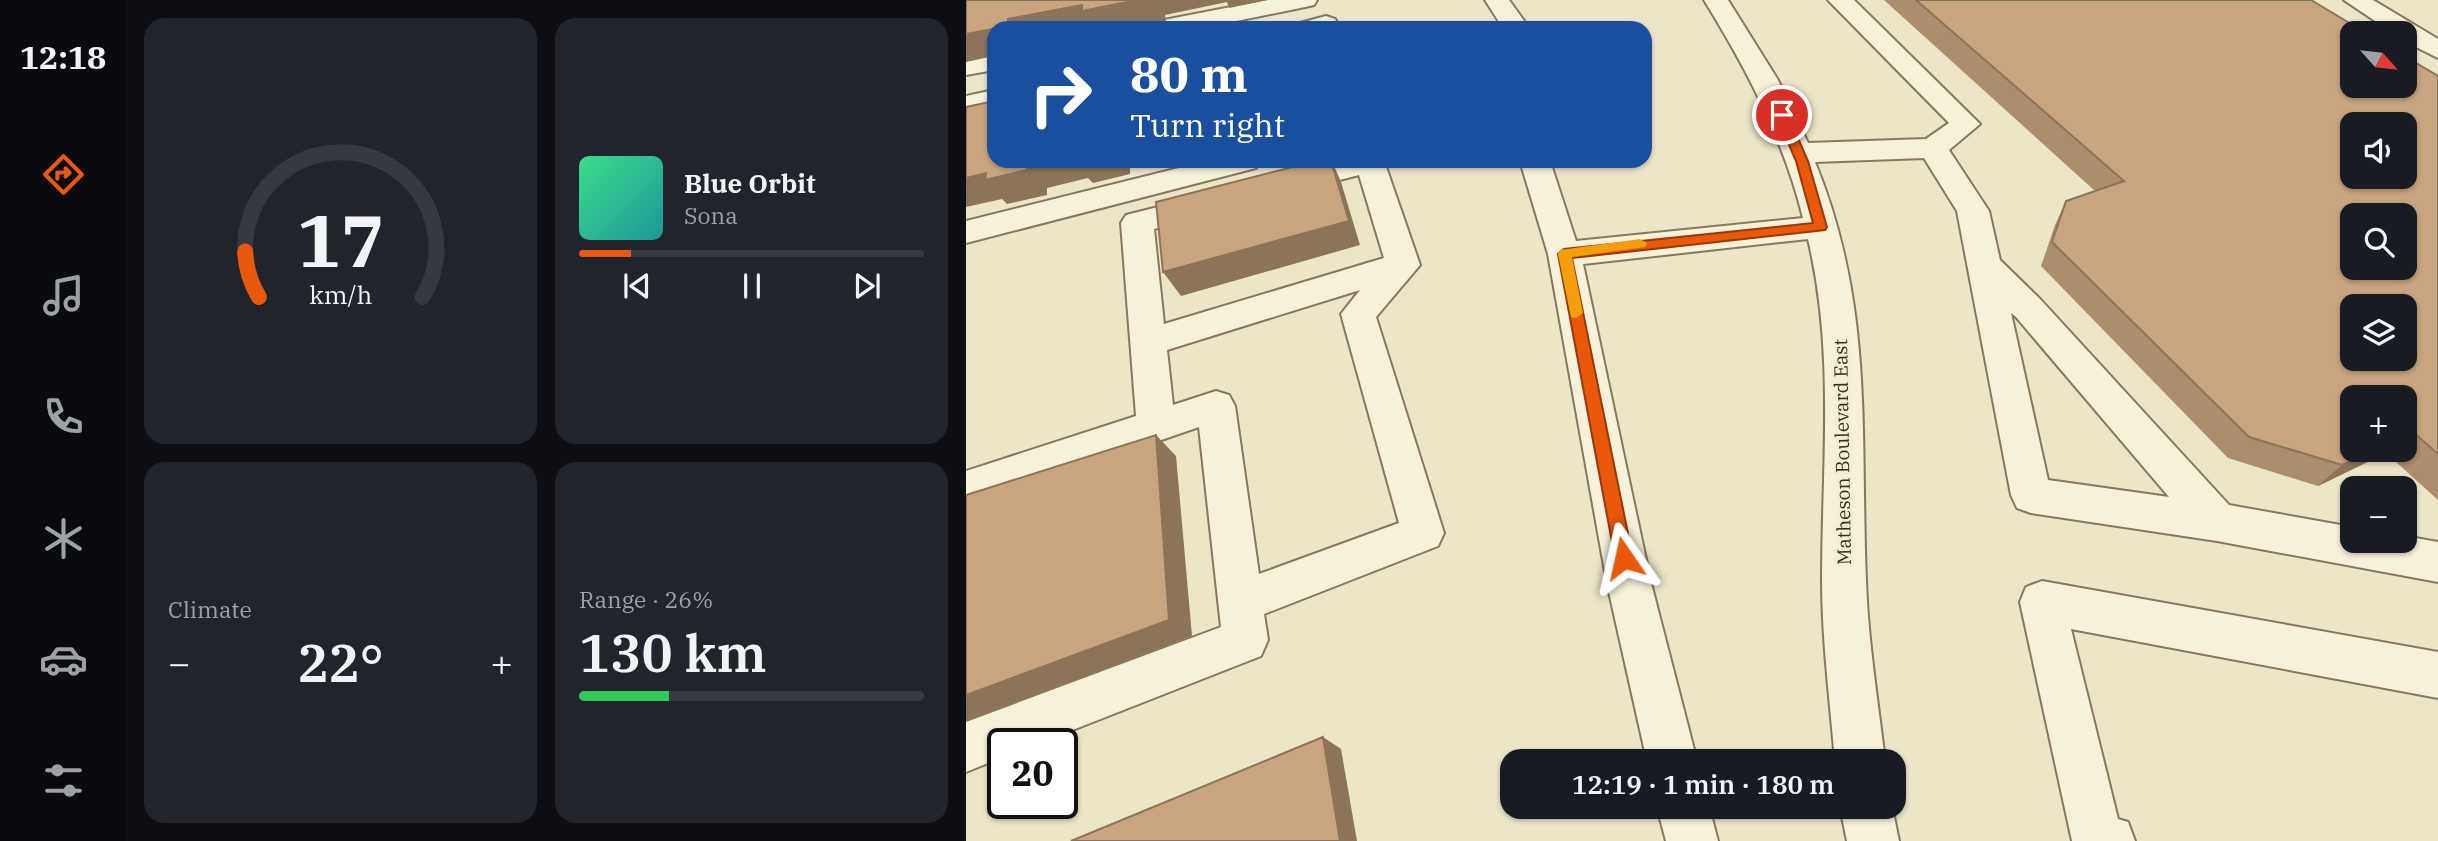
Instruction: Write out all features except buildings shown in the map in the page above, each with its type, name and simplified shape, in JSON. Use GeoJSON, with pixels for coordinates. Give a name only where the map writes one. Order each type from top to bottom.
{"type":"FeatureCollection","features":[{"type":"Feature","properties":{"kind":"street"},"geometry":{"type":"LineString","coordinates":[[1199,21],[1305,0]]}},
{"type":"Feature","properties":{"kind":"street"},"geometry":{"type":"LineString","coordinates":[[1497,0],[1511,21]]}},
{"type":"Feature","properties":{"kind":"street","name":"Matheson Boulevard East"},"geometry":{"type":"LineString","coordinates":[[1716,0],[1748,47],[1798,153],[1821,227],[1843,349],[1845,614],[1859,749]]}},
{"type":"Feature","properties":{"kind":"street"},"geometry":{"type":"LineString","coordinates":[[1798,153],[1933,148],[1966,124],[1840,0]]}},
{"type":"Feature","properties":{"kind":"street"},"geometry":{"type":"LineString","coordinates":[[2356,0],[2438,50]]}},
{"type":"Feature","properties":{"kind":"street"},"geometry":{"type":"LineString","coordinates":[[966,67],[987,63]]}},
{"type":"Feature","properties":{"kind":"street"},"geometry":{"type":"LineString","coordinates":[[966,104],[987,100]]}},
{"type":"Feature","properties":{"kind":"street"},"geometry":{"type":"LineString","coordinates":[[1933,148],[1973,212],[2031,495],[2217,522],[2438,562]]}},
{"type":"Feature","properties":{"kind":"street"},"geometry":{"type":"LineString","coordinates":[[966,232],[1217,168]]}},
{"type":"Feature","properties":{"kind":"street"},"geometry":{"type":"LineString","coordinates":[[1156,426],[1137,223],[1347,168]]}},
{"type":"Feature","properties":{"kind":"street"},"geometry":{"type":"LineString","coordinates":[[1372,168],[1403,265]]}},
{"type":"Feature","properties":{"kind":"street"},"geometry":{"type":"LineString","coordinates":[[1537,168],[1564,254],[1629,583],[1669,749]]}},
{"type":"Feature","properties":{"kind":"street"},"geometry":{"type":"LineString","coordinates":[[1564,254],[1821,227]]}},
{"type":"Feature","properties":{"kind":"street"},"geometry":{"type":"LineString","coordinates":[[1149,342],[1403,265]]}},
{"type":"Feature","properties":{"kind":"street"},"geometry":{"type":"LineString","coordinates":[[1240,603],[1423,533],[1358,314],[1403,265]]}},
{"type":"Feature","properties":{"kind":"street"},"geometry":{"type":"LineString","coordinates":[[1984,265],[2028,308],[2217,522]]}},
{"type":"Feature","properties":{"kind":"street"},"geometry":{"type":"LineString","coordinates":[[966,489],[1216,406],[1245,640],[966,747]]}},
{"type":"Feature","properties":{"kind":"street"},"geometry":{"type":"LineString","coordinates":[[2109,841],[2097,838],[2042,602],[2438,675]]}},
{"type":"Feature","properties":{"kind":"street"},"geometry":{"type":"LineString","coordinates":[[1686,819],[1692,841]]}},
{"type":"Feature","properties":{"kind":"street"},"geometry":{"type":"LineString","coordinates":[[1868,819],[1873,841]]}},
{"type":"Feature","properties":{"kind":"slow traffic"},"geometry":{"type":"LineString","coordinates":[[1576,313],[1564,254],[1640,243]]}},
{"type":"Feature","properties":{"kind":"route"},"geometry":{"type":"LineString","coordinates":[[1624,558],[1564,254],[1632,244],[1821,227],[1802,161],[1782,115]]}}]}
